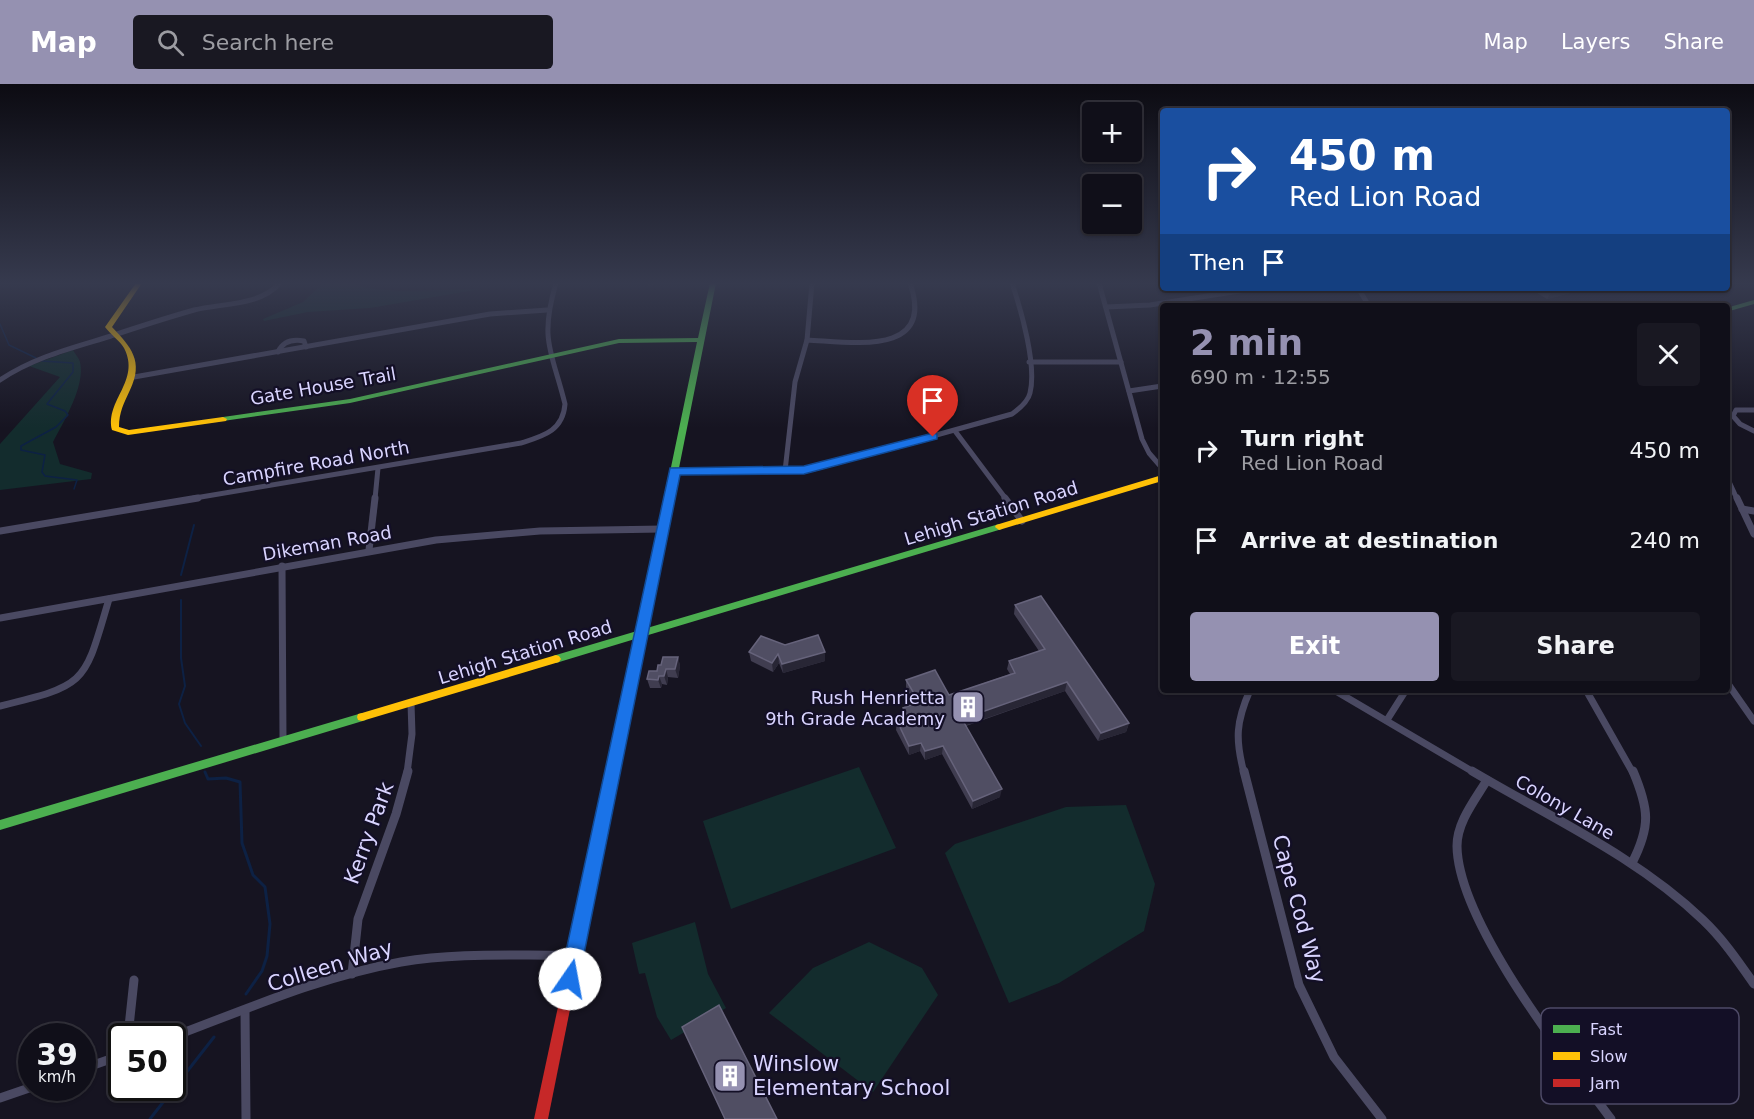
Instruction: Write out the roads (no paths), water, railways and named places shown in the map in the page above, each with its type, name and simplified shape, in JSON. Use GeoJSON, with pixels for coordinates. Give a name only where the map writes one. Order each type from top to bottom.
{"type":"FeatureCollection","features":[{"type":"Feature","properties":{"kind":"street"},"geometry":{"type":"LineString","coordinates":[[112,331],[117,334],[131,356],[134,377],[278,352],[281,345],[292,340],[304,341],[306,347],[394,331]]}},
{"type":"Feature","properties":{"kind":"street"},"geometry":{"type":"LineString","coordinates":[[0,380],[34,360],[126,331]]}},
{"type":"Feature","properties":{"kind":"street"},"geometry":{"type":"LineString","coordinates":[[546,331],[551,356]]}},
{"type":"Feature","properties":{"kind":"street"},"geometry":{"type":"LineString","coordinates":[[541,1119],[703,331]]}},
{"type":"Feature","properties":{"kind":"street"},"geometry":{"type":"LineString","coordinates":[[785,471],[795,382],[808,331]]}},
{"type":"Feature","properties":{"kind":"street"},"geometry":{"type":"LineString","coordinates":[[807,340],[882,341],[903,335],[906,331]]}},
{"type":"Feature","properties":{"kind":"street"},"geometry":{"type":"LineString","coordinates":[[675,471],[814,469],[1005,417],[1018,410],[1030,393],[1029,362],[1022,331]]}},
{"type":"Feature","properties":{"kind":"street"},"geometry":{"type":"LineString","coordinates":[[1112,331],[1145,445],[1160,465]]}},
{"type":"Feature","properties":{"kind":"street","name":"Gate House Trail"},"geometry":{"type":"LineString","coordinates":[[134,377],[114,422],[115,428],[121,432],[136,433],[350,401],[629,339],[701,340]]}},
{"type":"Feature","properties":{"kind":"street","name":"Campfire Road North"},"geometry":{"type":"LineString","coordinates":[[0,531],[521,443],[553,431],[563,422],[567,410],[551,356]]}},
{"type":"Feature","properties":{"kind":"street"},"geometry":{"type":"LineString","coordinates":[[1029,362],[1120,362]]}},
{"type":"Feature","properties":{"kind":"street"},"geometry":{"type":"LineString","coordinates":[[1129,392],[1160,386]]}},
{"type":"Feature","properties":{"kind":"street"},"geometry":{"type":"LineString","coordinates":[[1735,420],[1733,416],[1736,410],[1754,410]]}},
{"type":"Feature","properties":{"kind":"street"},"geometry":{"type":"LineString","coordinates":[[1730,421],[1735,420],[1754,431]]}},
{"type":"Feature","properties":{"kind":"street"},"geometry":{"type":"LineString","coordinates":[[955,431],[1022,521]]}},
{"type":"Feature","properties":{"kind":"street"},"geometry":{"type":"LineString","coordinates":[[369,550],[378,468]]}},
{"type":"Feature","properties":{"kind":"street","name":"Lehigh Station Road"},"geometry":{"type":"LineString","coordinates":[[0,825],[1160,479]]}},
{"type":"Feature","properties":{"kind":"street"},"geometry":{"type":"LineString","coordinates":[[1730,484],[1754,534]]}},
{"type":"Feature","properties":{"kind":"street"},"geometry":{"type":"LineString","coordinates":[[1742,509],[1754,511]]}},
{"type":"Feature","properties":{"kind":"street","name":"Dikeman Road"},"geometry":{"type":"LineString","coordinates":[[0,618],[369,550],[505,533],[662,529]]}},
{"type":"Feature","properties":{"kind":"street"},"geometry":{"type":"LineString","coordinates":[[282,566],[284,741]]}},
{"type":"Feature","properties":{"kind":"street"},"geometry":{"type":"LineString","coordinates":[[0,706],[60,689],[81,675],[89,661],[109,599]]}},
{"type":"Feature","properties":{"kind":"street"},"geometry":{"type":"LineString","coordinates":[[1730,687],[1754,721]]}},
{"type":"Feature","properties":{"kind":"street","name":"Cape Cod Way"},"geometry":{"type":"LineString","coordinates":[[1249,693],[1239,714],[1237,746],[1290,957],[1309,1009],[1330,1050],[1356,1089],[1382,1119]]}},
{"type":"Feature","properties":{"kind":"street","name":"Colony Lane"},"geometry":{"type":"LineString","coordinates":[[1339,693],[1632,863],[1686,902],[1734,954],[1754,984]]}},
{"type":"Feature","properties":{"kind":"street"},"geometry":{"type":"LineString","coordinates":[[1387,720],[1404,693]]}},
{"type":"Feature","properties":{"kind":"street"},"geometry":{"type":"LineString","coordinates":[[1588,693],[1635,777],[1644,800],[1647,819],[1645,835],[1632,863]]}},
{"type":"Feature","properties":{"kind":"street","name":"Kerry Park"},"geometry":{"type":"LineString","coordinates":[[352,974],[357,921],[398,812],[410,770],[414,739],[411,703]]}},
{"type":"Feature","properties":{"kind":"street"},"geometry":{"type":"LineString","coordinates":[[1487,780],[1458,833],[1457,855],[1462,880],[1482,924],[1541,1022]]}},
{"type":"Feature","properties":{"kind":"street","name":"Colleen Way"},"geometry":{"type":"LineString","coordinates":[[186,1032],[352,974],[418,960],[574,956]]}},
{"type":"Feature","properties":{"kind":"street"},"geometry":{"type":"LineString","coordinates":[[129,1023],[134,980]]}},
{"type":"Feature","properties":{"kind":"street"},"geometry":{"type":"LineString","coordinates":[[246,1011],[246,1119]]}},
{"type":"Feature","properties":{"kind":"street"},"geometry":{"type":"LineString","coordinates":[[0,1098],[18,1092]]}},
{"type":"Feature","properties":{"kind":"street"},"geometry":{"type":"LineString","coordinates":[[1600,1104],[1611,1119]]}},
{"type":"Feature","properties":{"kind":"waterway"},"geometry":{"type":"LineString","coordinates":[[3,331],[9,345],[36,358]]}},
{"type":"Feature","properties":{"kind":"waterway"},"geometry":{"type":"LineString","coordinates":[[42,361],[73,363],[73,372],[47,404],[65,411],[68,415],[56,427],[21,446],[21,450],[45,455],[42,472],[45,476],[77,480],[74,489]]}},
{"type":"Feature","properties":{"kind":"waterway"},"geometry":{"type":"LineString","coordinates":[[181,575],[194,525]]}},
{"type":"Feature","properties":{"kind":"waterway"},"geometry":{"type":"LineString","coordinates":[[181,600],[181,658],[185,686],[179,704],[185,723],[201,746]]}},
{"type":"Feature","properties":{"kind":"waterway"},"geometry":{"type":"LineString","coordinates":[[205,772],[208,779],[226,778],[240,782],[242,843],[253,875],[265,887],[270,924],[267,956],[262,971],[246,994]]}},
{"type":"Feature","properties":{"kind":"waterway"},"geometry":{"type":"LineString","coordinates":[[150,1119],[214,1037]]}},
{"type":"Feature","properties":{"kind":"place","name":"Rush Henrietta 9th Grade Academy"},"geometry":{"type":"Point","coordinates":[968,707]}},
{"type":"Feature","properties":{"kind":"place","name":"Winslow Elementary School"},"geometry":{"type":"Point","coordinates":[730,1076]}}]}
